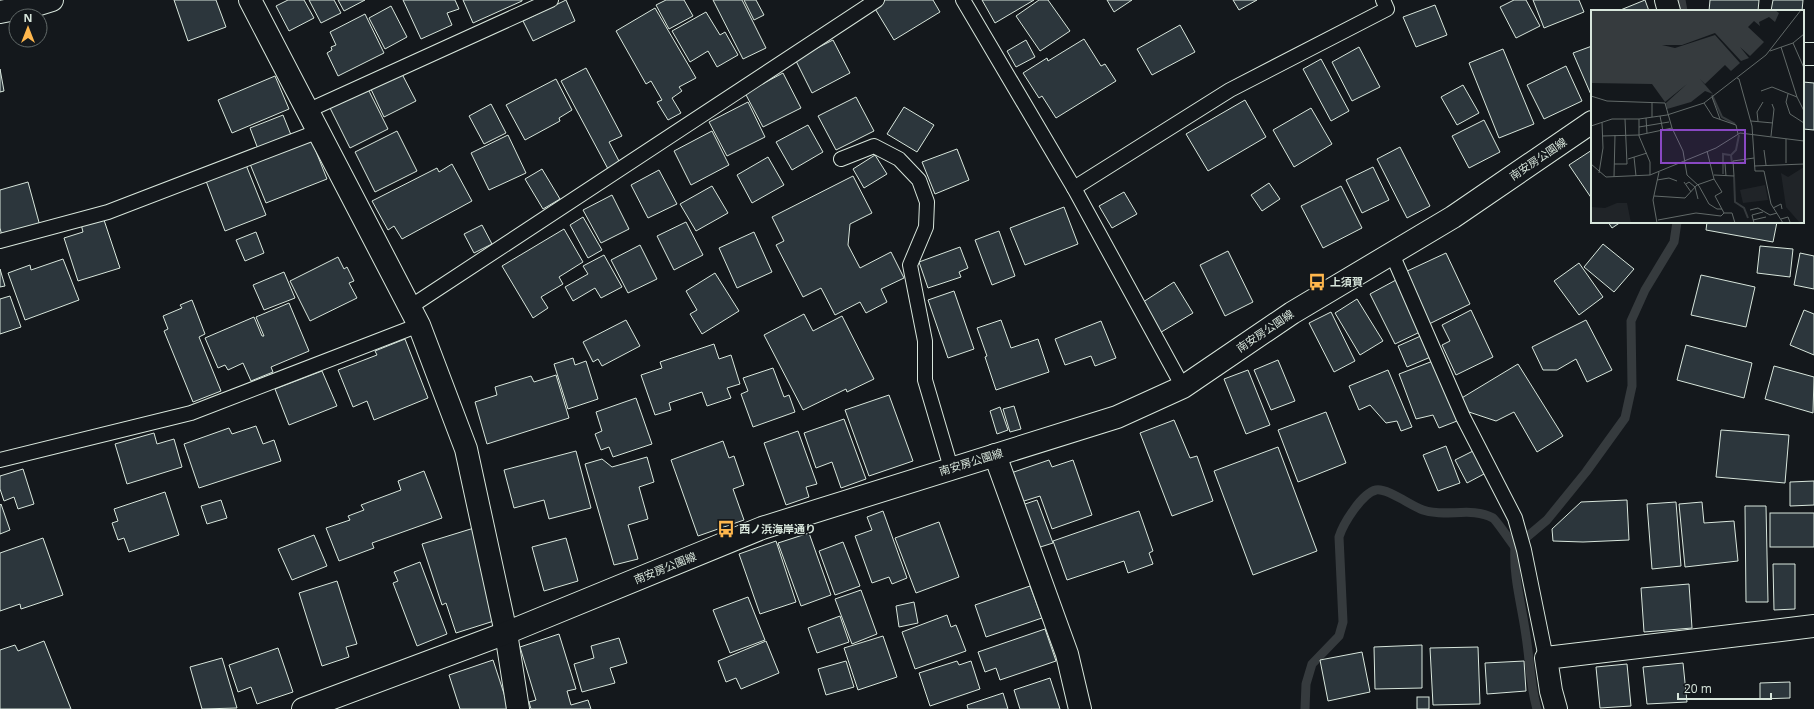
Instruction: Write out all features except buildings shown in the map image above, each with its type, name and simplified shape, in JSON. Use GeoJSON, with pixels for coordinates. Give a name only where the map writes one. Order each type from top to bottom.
{"type":"FeatureCollection","features":[{"type":"Feature","properties":{"kind":"main road"},"geometry":{"type":"LineString","coordinates":[[250,0],[320,131],[414,316],[466,449],[506,633],[518,709]]}},
{"type":"Feature","properties":{"kind":"main road"},"geometry":{"type":"LineString","coordinates":[[1666,0],[1669,10]]}},
{"type":"Feature","properties":{"kind":"main road"},"geometry":{"type":"LineString","coordinates":[[0,12],[41,2]]}},
{"type":"Feature","properties":{"kind":"main road","name":"南安房公園線"},"geometry":{"type":"LineString","coordinates":[[303,709],[506,633],[762,528],[1116,417],[1183,387],[1292,312],[1453,217],[1591,123]]}},
{"type":"Feature","properties":{"kind":"main road"},"geometry":{"type":"LineString","coordinates":[[995,455],[1067,654],[1080,709]]}},
{"type":"Feature","properties":{"kind":"main road"},"geometry":{"type":"LineString","coordinates":[[1556,709],[1551,691],[1546,658],[1814,626]]}},
{"type":"Feature","properties":{"kind":"lane"},"geometry":{"type":"LineString","coordinates":[[309,110],[552,0]]}},
{"type":"Feature","properties":{"kind":"lane"},"geometry":{"type":"LineString","coordinates":[[0,460],[191,413],[414,316],[877,0]]}},
{"type":"Feature","properties":{"kind":"lane"},"geometry":{"type":"LineString","coordinates":[[962,0],[1074,188],[1183,387]]}},
{"type":"Feature","properties":{"kind":"lane"},"geometry":{"type":"LineString","coordinates":[[1074,188],[1230,90],[1387,9],[1383,0]]}},
{"type":"Feature","properties":{"kind":"lane"},"geometry":{"type":"LineString","coordinates":[[0,241],[108,212],[320,131]]}},
{"type":"Feature","properties":{"kind":"lane"},"geometry":{"type":"LineString","coordinates":[[841,159],[874,146],[900,159],[918,180],[927,202],[926,227],[910,265],[925,341],[925,380],[951,468]]}},
{"type":"Feature","properties":{"kind":"lane"},"geometry":{"type":"LineString","coordinates":[[1392,254],[1463,417],[1516,518],[1546,658]]}},
{"type":"Feature","properties":{"kind":"waterway"},"geometry":{"type":"LineString","coordinates":[[1681,0],[1683,10]]}},
{"type":"Feature","properties":{"kind":"waterway"},"geometry":{"type":"LineString","coordinates":[[1537,709],[1515,569],[1515,547],[1547,520],[1586,472],[1625,418],[1632,386],[1631,321],[1645,290],[1674,242],[1677,223]]}},
{"type":"Feature","properties":{"kind":"waterway"},"geometry":{"type":"LineString","coordinates":[[1305,709],[1306,684],[1312,664],[1339,636],[1343,622],[1339,537],[1344,525],[1354,510],[1371,492],[1381,490],[1418,508],[1431,512],[1467,512],[1493,518],[1515,547]]}},
{"type":"Feature","properties":{"kind":"place","name":"上須賀"},"geometry":{"type":"Point","coordinates":[1317,282]}},
{"type":"Feature","properties":{"kind":"place","name":"西ノ浜海岸通り"},"geometry":{"type":"Point","coordinates":[726,529]}}]}
